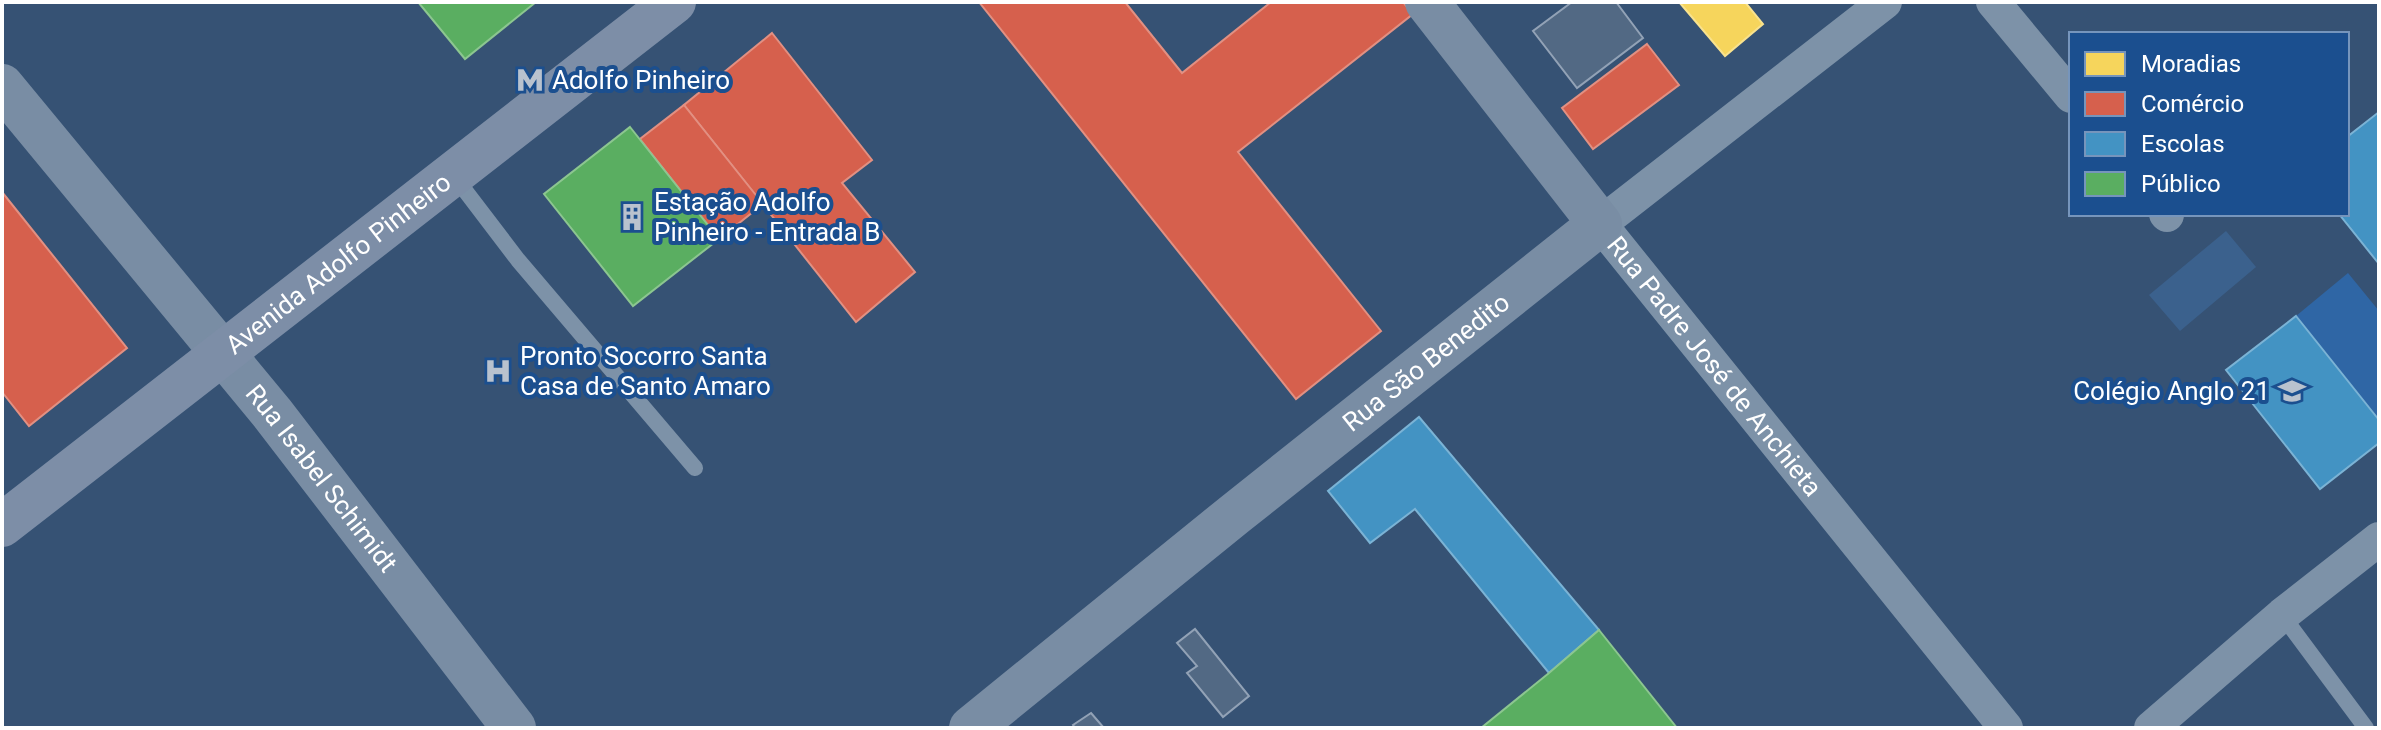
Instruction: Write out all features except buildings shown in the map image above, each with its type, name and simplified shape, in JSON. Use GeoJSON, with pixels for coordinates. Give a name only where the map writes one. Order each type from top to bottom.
{"type":"FeatureCollection","features":[{"type":"Feature","properties":{"kind":"main road","name":"Avenida Adolfo Pinheiro"},"geometry":{"type":"LineString","coordinates":[[2,525],[674,2]]}},
{"type":"Feature","properties":{"kind":"street","name":"Rua Padre José de Anchieta"},"geometry":{"type":"LineString","coordinates":[[1427,2],[1600,224],[2006,728]]}},
{"type":"Feature","properties":{"kind":"street","name":"Rua São Benedito"},"geometry":{"type":"LineString","coordinates":[[971,728],[1600,224],[1885,2]]}},
{"type":"Feature","properties":{"kind":"street"},"geometry":{"type":"LineString","coordinates":[[1993,2],[2069,94]]}},
{"type":"Feature","properties":{"kind":"street","name":"Rua Isabel Schimidt"},"geometry":{"type":"LineString","coordinates":[[2,86],[224,354],[514,728]]}},
{"type":"Feature","properties":{"kind":"street"},"geometry":{"type":"LineString","coordinates":[[2151,728],[2282,615],[2379,539]]}},
{"type":"Feature","properties":{"kind":"lane"},"geometry":{"type":"LineString","coordinates":[[453,175],[518,260],[695,468]]}},
{"type":"Feature","properties":{"kind":"lane"},"geometry":{"type":"LineString","coordinates":[[2282,615],[2366,728]]}},
{"type":"Feature","properties":{"kind":"shaded area"},"geometry":{"type":"Polygon","coordinates":[[[2226,231],[2256,267],[2180,331],[2149,295],[2226,231]]]}},
{"type":"Feature","properties":{"kind":"shaded area"},"geometry":{"type":"Polygon","coordinates":[[[2348,273],[2379,311],[2379,420],[2296,316],[2348,273]]]}},
{"type":"Feature","properties":{"kind":"place","name":"Adolfo Pinheiro"},"geometry":{"type":"Point","coordinates":[530,80]}},
{"type":"Feature","properties":{"kind":"place","name":"Estação Adolfo Pinheiro - Entrada B"},"geometry":{"type":"Point","coordinates":[632,217]}},
{"type":"Feature","properties":{"kind":"place","name":"Pronto Socorro Santa Casa de Santo Amaro"},"geometry":{"type":"Point","coordinates":[498,371]}},
{"type":"Feature","properties":{"kind":"place","name":"Colégio Anglo 21"},"geometry":{"type":"Point","coordinates":[2292,391]}}]}
